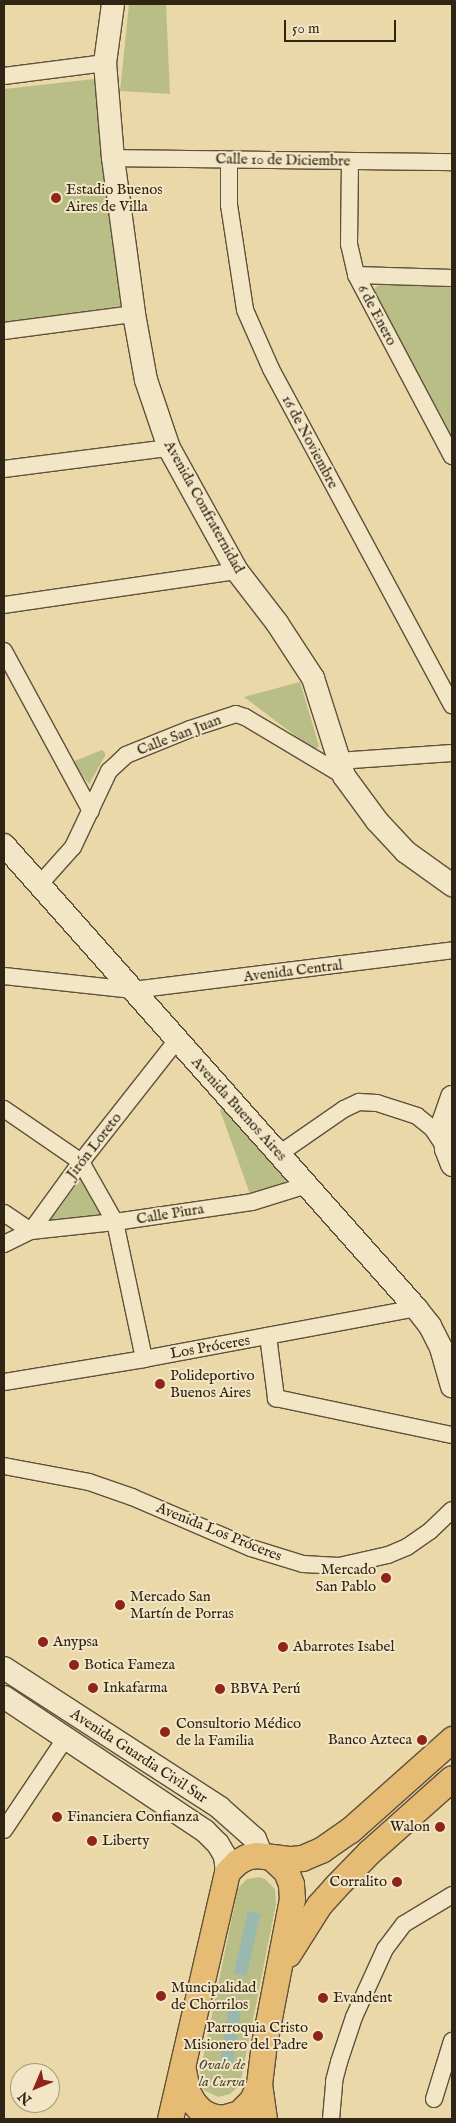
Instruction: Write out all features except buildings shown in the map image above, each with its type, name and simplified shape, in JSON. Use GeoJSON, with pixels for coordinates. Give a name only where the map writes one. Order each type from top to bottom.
{"type":"FeatureCollection","features":[{"type":"Feature","properties":{"kind":"main road"},"geometry":{"type":"LineString","coordinates":[[170,2119],[227,1872],[237,1862],[246,1857],[302,1858],[336,1840],[452,1740]]}},
{"type":"Feature","properties":{"kind":"main road"},"geometry":{"type":"LineString","coordinates":[[278,1972],[306,1924],[335,1887],[369,1852],[452,1778]]}},
{"type":"Feature","properties":{"kind":"main road"},"geometry":{"type":"LineString","coordinates":[[264,2119],[259,2084],[268,2020],[292,1899],[291,1884],[286,1871],[267,1856]]}},
{"type":"Feature","properties":{"kind":"main road"},"geometry":{"type":"LineString","coordinates":[[183,2066],[187,2091],[192,2102],[201,2111],[222,2119],[239,2113],[246,2108],[259,2084]]}},
{"type":"Feature","properties":{"kind":"street","name":"Avenida Confraternidad"},"geometry":{"type":"LineString","coordinates":[[113,4],[105,63],[113,158],[134,314],[146,380],[170,448],[237,571],[277,623],[313,678],[341,769],[376,822],[406,852],[452,885]]}},
{"type":"Feature","properties":{"kind":"street"},"geometry":{"type":"LineString","coordinates":[[4,76],[105,63]]}},
{"type":"Feature","properties":{"kind":"street","name":"Calle 10 de Diciembre"},"geometry":{"type":"LineString","coordinates":[[113,158],[452,162]]}},
{"type":"Feature","properties":{"kind":"street","name":"16 de Noviembre"},"geometry":{"type":"LineString","coordinates":[[229,160],[229,205],[245,310],[289,404],[452,705]]}},
{"type":"Feature","properties":{"kind":"street","name":"6 de Enero"},"geometry":{"type":"LineString","coordinates":[[350,161],[349,244],[356,275],[452,456]]}},
{"type":"Feature","properties":{"kind":"street"},"geometry":{"type":"LineString","coordinates":[[356,275],[452,278]]}},
{"type":"Feature","properties":{"kind":"street"},"geometry":{"type":"LineString","coordinates":[[4,331],[134,314]]}},
{"type":"Feature","properties":{"kind":"street"},"geometry":{"type":"LineString","coordinates":[[4,469],[170,448]]}},
{"type":"Feature","properties":{"kind":"street"},"geometry":{"type":"LineString","coordinates":[[4,605],[237,571]]}},
{"type":"Feature","properties":{"kind":"street"},"geometry":{"type":"LineString","coordinates":[[4,651],[91,811]]}},
{"type":"Feature","properties":{"kind":"street","name":"Calle San Juan"},"geometry":{"type":"LineString","coordinates":[[39,885],[74,847],[109,771],[126,755],[190,729],[236,714],[341,769]]}},
{"type":"Feature","properties":{"kind":"street"},"geometry":{"type":"LineString","coordinates":[[341,769],[452,753]]}},
{"type":"Feature","properties":{"kind":"street","name":"Avenida Buenos Aires"},"geometry":{"type":"LineString","coordinates":[[4,845],[416,1308],[430,1326],[441,1348],[452,1386]]}},
{"type":"Feature","properties":{"kind":"street","name":"Avenida Central"},"geometry":{"type":"LineString","coordinates":[[4,976],[134,990],[452,950]]}},
{"type":"Feature","properties":{"kind":"street","name":"Jirón Loreto"},"geometry":{"type":"LineString","coordinates":[[4,1244],[30,1231],[81,1162],[177,1040]]}},
{"type":"Feature","properties":{"kind":"street"},"geometry":{"type":"LineString","coordinates":[[449,1157],[444,1120],[452,1097]]}},
{"type":"Feature","properties":{"kind":"street"},"geometry":{"type":"LineString","coordinates":[[279,1154],[344,1109],[359,1102],[377,1103],[417,1116],[432,1128],[449,1157]]}},
{"type":"Feature","properties":{"kind":"street"},"geometry":{"type":"LineString","coordinates":[[4,1109],[81,1162],[115,1222],[144,1359]]}},
{"type":"Feature","properties":{"kind":"street","name":"Calle Piura"},"geometry":{"type":"LineString","coordinates":[[30,1231],[115,1222],[252,1202],[307,1185]]}},
{"type":"Feature","properties":{"kind":"street"},"geometry":{"type":"LineString","coordinates":[[4,1213],[30,1231]]}},
{"type":"Feature","properties":{"kind":"street","name":"Los Próceres"},"geometry":{"type":"LineString","coordinates":[[4,1382],[144,1359],[416,1308]]}},
{"type":"Feature","properties":{"kind":"street"},"geometry":{"type":"LineString","coordinates":[[268,1336],[276,1398],[452,1435]]}},
{"type":"Feature","properties":{"kind":"street","name":"Avenida Los Próceres"},"geometry":{"type":"LineString","coordinates":[[4,1466],[89,1482],[132,1497],[250,1548],[303,1564],[338,1566],[388,1555],[407,1547],[430,1531],[452,1510]]}},
{"type":"Feature","properties":{"kind":"street","name":"Avenida Guardia Civil Sur"},"geometry":{"type":"LineString","coordinates":[[4,1668],[220,1808],[255,1839],[267,1856]]}},
{"type":"Feature","properties":{"kind":"street","name":"Avenida Guardia Civil Sur"},"geometry":{"type":"LineString","coordinates":[[4,1698],[205,1830],[218,1844],[224,1856],[227,1872]]}},
{"type":"Feature","properties":{"kind":"street"},"geometry":{"type":"LineString","coordinates":[[4,1830],[65,1739]]}},
{"type":"Feature","properties":{"kind":"street"},"geometry":{"type":"LineString","coordinates":[[330,2119],[334,2081],[339,2062],[354,2017],[385,1949],[404,1924],[452,1895]]}},
{"type":"Feature","properties":{"kind":"street"},"geometry":{"type":"LineString","coordinates":[[434,2099],[452,2040]]}},
{"type":"Feature","properties":{"kind":"green space"},"geometry":{"type":"Polygon","coordinates":[[[129,4],[166,4],[170,94],[120,91],[129,4]]]}},
{"type":"Feature","properties":{"kind":"green space","name":"Estadio Buenos Aires de Villa"},"geometry":{"type":"Polygon","coordinates":[[[94,79],[122,306],[4,322],[4,89],[94,79]]]}},
{"type":"Feature","properties":{"kind":"green space"},"geometry":{"type":"Polygon","coordinates":[[[381,284],[452,285],[452,445],[372,295],[375,288],[381,284]]]}},
{"type":"Feature","properties":{"kind":"green space"},"geometry":{"type":"Polygon","coordinates":[[[300,682],[319,746],[314,750],[244,697],[300,682]]]}},
{"type":"Feature","properties":{"kind":"green space"},"geometry":{"type":"Polygon","coordinates":[[[102,750],[105,756],[89,784],[72,762],[102,750]]]}},
{"type":"Feature","properties":{"kind":"green space"},"geometry":{"type":"Polygon","coordinates":[[[222,1108],[286,1180],[282,1188],[250,1194],[220,1110],[222,1108]]]}},
{"type":"Feature","properties":{"kind":"green space"},"geometry":{"type":"Polygon","coordinates":[[[81,1179],[100,1214],[48,1223],[81,1179]]]}},
{"type":"Feature","properties":{"kind":"green space","name":"Ovalo de la Curva"},"geometry":{"type":"Polygon","coordinates":[[[259,1877],[265,1879],[275,1889],[276,1904],[240,2085],[230,2094],[218,2097],[204,2090],[199,2078],[238,1888],[247,1879],[259,1877]]]}},
{"type":"Feature","properties":{"kind":"water"},"geometry":{"type":"Polygon","coordinates":[[[248,1911],[261,1914],[246,1976],[234,1973],[248,1911]]]}},
{"type":"Feature","properties":{"kind":"water"},"geometry":{"type":"Polygon","coordinates":[[[230,1998],[243,2000],[233,2063],[220,2061],[230,1998]]]}},
{"type":"Feature","properties":{"kind":"place","name":"Estadio Buenos Aires de Villa"},"geometry":{"type":"Point","coordinates":[56,198]}},
{"type":"Feature","properties":{"kind":"place","name":"Polideportivo Buenos Aires"},"geometry":{"type":"Point","coordinates":[160,1384]}},
{"type":"Feature","properties":{"kind":"place","name":"Mercado San Pablo"},"geometry":{"type":"Point","coordinates":[386,1578]}},
{"type":"Feature","properties":{"kind":"place","name":"Mercado San Martín de Porras"},"geometry":{"type":"Point","coordinates":[120,1605]}},
{"type":"Feature","properties":{"kind":"place","name":"Anypsa"},"geometry":{"type":"Point","coordinates":[43,1642]}},
{"type":"Feature","properties":{"kind":"place","name":"Abarrotes Isabel"},"geometry":{"type":"Point","coordinates":[283,1647]}},
{"type":"Feature","properties":{"kind":"place","name":"Botica Fameza"},"geometry":{"type":"Point","coordinates":[74,1665]}},
{"type":"Feature","properties":{"kind":"place","name":"Inkafarma"},"geometry":{"type":"Point","coordinates":[93,1688]}},
{"type":"Feature","properties":{"kind":"place","name":"BBVA Perú"},"geometry":{"type":"Point","coordinates":[220,1689]}},
{"type":"Feature","properties":{"kind":"place","name":"Consultorio Médico de la Familia"},"geometry":{"type":"Point","coordinates":[165,1732]}},
{"type":"Feature","properties":{"kind":"place","name":"Banco Azteca"},"geometry":{"type":"Point","coordinates":[422,1740]}},
{"type":"Feature","properties":{"kind":"place","name":"Financiera Confianza"},"geometry":{"type":"Point","coordinates":[57,1817]}},
{"type":"Feature","properties":{"kind":"place","name":"Walon"},"geometry":{"type":"Point","coordinates":[440,1827]}},
{"type":"Feature","properties":{"kind":"place","name":"Liberty"},"geometry":{"type":"Point","coordinates":[92,1841]}},
{"type":"Feature","properties":{"kind":"place","name":"Corralito"},"geometry":{"type":"Point","coordinates":[397,1882]}},
{"type":"Feature","properties":{"kind":"place","name":"Muncipalidad de Chorrilos"},"geometry":{"type":"Point","coordinates":[161,1996]}},
{"type":"Feature","properties":{"kind":"place","name":"Evandent"},"geometry":{"type":"Point","coordinates":[323,1998]}},
{"type":"Feature","properties":{"kind":"place","name":"Parroquia Cristo Misionero del Padre"},"geometry":{"type":"Point","coordinates":[318,2036]}}]}
